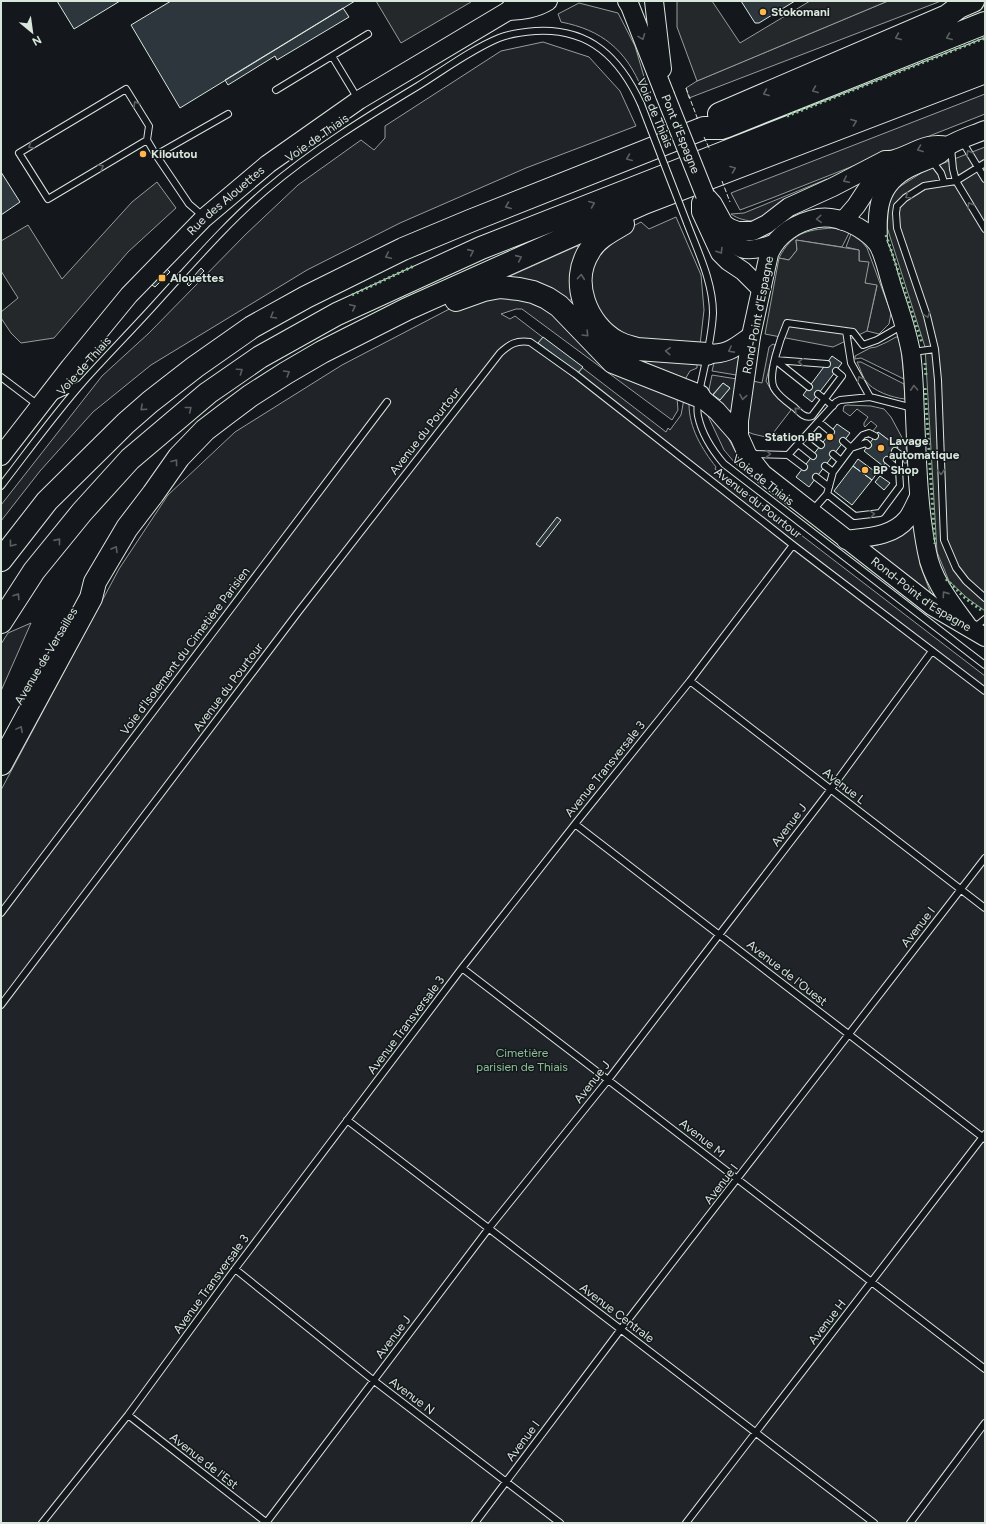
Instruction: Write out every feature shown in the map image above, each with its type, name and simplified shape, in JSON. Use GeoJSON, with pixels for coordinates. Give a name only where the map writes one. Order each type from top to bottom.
{"type":"FeatureCollection","features":[{"type":"Feature","properties":{"kind":"highway"},"geometry":{"type":"LineString","coordinates":[[704,128],[716,115],[947,16],[959,7],[972,1]]}},
{"type":"Feature","properties":{"kind":"highway"},"geometry":{"type":"LineString","coordinates":[[947,16],[959,15],[985,4]]}},
{"type":"Feature","properties":{"kind":"highway"},"geometry":{"type":"LineString","coordinates":[[1,560],[47,501],[126,423],[150,402],[195,367],[252,327],[306,296],[397,252],[470,221],[704,128],[721,128],[985,23]]}},
{"type":"Feature","properties":{"kind":"highway"},"geometry":{"type":"LineString","coordinates":[[1,622],[34,571],[87,506],[130,459],[208,393],[260,357],[337,314],[481,248],[985,50]]}},
{"type":"Feature","properties":{"kind":"highway"},"geometry":{"type":"LineString","coordinates":[[1,764],[91,598],[95,582],[127,528],[179,457],[205,430],[250,396],[322,352],[407,309],[644,203],[985,72]]}},
{"type":"Feature","properties":{"kind":"highway"},"geometry":{"type":"LineString","coordinates":[[644,203],[638,214],[632,220],[598,241],[588,253],[582,268],[580,279],[582,294],[586,306],[606,333],[616,342],[638,349],[707,354]]}},
{"type":"Feature","properties":{"kind":"highway"},"geometry":{"type":"LineString","coordinates":[[407,309],[425,312],[471,295],[500,287],[533,292],[547,298],[559,306],[613,362],[699,396]]}},
{"type":"Feature","properties":{"kind":"highway","name":"Avenue de Versailles"},"geometry":{"type":"LineString","coordinates":[[1,732],[84,593],[88,587],[95,582]]}},
{"type":"Feature","properties":{"kind":"street","name":"Rue des Alouettes"},"geometry":{"type":"LineString","coordinates":[[1,456],[70,367],[129,295],[204,218],[268,164],[359,100],[511,4],[529,9],[542,5],[548,1]]}},
{"type":"Feature","properties":{"kind":"street"},"geometry":{"type":"LineString","coordinates":[[627,1],[665,95]]}},
{"type":"Feature","properties":{"kind":"street","name":"Pont d'Espagne"},"geometry":{"type":"LineString","coordinates":[[654,1],[665,95],[706,195],[707,218]]}},
{"type":"Feature","properties":{"kind":"street"},"geometry":{"type":"LineString","coordinates":[[707,218],[738,231],[753,231],[767,224],[779,213],[800,201],[833,187],[886,160],[894,159],[925,146],[953,143],[985,130]]}},
{"type":"Feature","properties":{"kind":"street"},"geometry":{"type":"LineString","coordinates":[[878,244],[877,218],[883,192],[887,185],[904,171],[941,154],[953,143]]}},
{"type":"Feature","properties":{"kind":"street"},"geometry":{"type":"LineString","coordinates":[[843,221],[856,206],[875,177],[894,159]]}},
{"type":"Feature","properties":{"kind":"street"},"geometry":{"type":"LineString","coordinates":[[707,218],[738,247],[751,249],[773,244]]}},
{"type":"Feature","properties":{"kind":"street"},"geometry":{"type":"LineString","coordinates":[[707,218],[720,253],[728,261],[743,271],[761,289]]}},
{"type":"Feature","properties":{"kind":"street","name":"Rond-Point d'Espagne"},"geometry":{"type":"LineString","coordinates":[[822,218],[843,221],[867,233],[878,244],[904,324],[911,352],[919,497],[927,553],[939,585],[978,628],[932,606],[763,474],[747,454],[739,436],[739,421],[751,336],[761,289],[773,244],[784,233],[799,224],[822,218]]}},
{"type":"Feature","properties":{"kind":"street"},"geometry":{"type":"LineString","coordinates":[[707,354],[723,353],[733,349],[751,336]]}},
{"type":"Feature","properties":{"kind":"street"},"geometry":{"type":"LineString","coordinates":[[699,396],[717,411],[739,436]]}},
{"type":"Feature","properties":{"kind":"street"},"geometry":{"type":"LineString","coordinates":[[846,540],[876,536],[894,530],[907,519],[919,497]]}},
{"type":"Feature","properties":{"kind":"lane","name":"Voie de Thiais"},"geometry":{"type":"LineString","coordinates":[[1,486],[82,383],[209,246],[265,191],[288,172],[353,126],[488,43],[500,37],[520,32],[555,31],[585,40],[604,51],[627,76],[641,104],[707,218],[709,283],[712,313],[707,354],[699,396],[698,415],[703,433],[712,448],[724,464],[985,665]]}},
{"type":"Feature","properties":{"kind":"lane"},"geometry":{"type":"LineString","coordinates":[[276,90],[368,34]]}},
{"type":"Feature","properties":{"kind":"lane"},"geometry":{"type":"LineString","coordinates":[[332,56],[359,100]]}},
{"type":"Feature","properties":{"kind":"lane"},"geometry":{"type":"LineString","coordinates":[[147,140],[48,199],[19,153],[126,89],[149,126],[147,140],[156,155],[189,204],[204,218]]}},
{"type":"Feature","properties":{"kind":"lane"},"geometry":{"type":"LineString","coordinates":[[156,155],[228,114]]}},
{"type":"Feature","properties":{"kind":"lane"},"geometry":{"type":"LineString","coordinates":[[953,143],[977,167],[985,179]]}},
{"type":"Feature","properties":{"kind":"lane"},"geometry":{"type":"LineString","coordinates":[[953,143],[953,169],[956,181],[985,229]]}},
{"type":"Feature","properties":{"kind":"lane"},"geometry":{"type":"LineString","coordinates":[[930,159],[941,173],[944,182]]}},
{"type":"Feature","properties":{"kind":"lane"},"geometry":{"type":"LineString","coordinates":[[985,163],[956,181],[924,186],[905,198],[897,206],[896,213],[897,228],[927,316],[935,349],[938,380],[944,540],[956,568],[966,581],[985,598]]}},
{"type":"Feature","properties":{"kind":"lane"},"geometry":{"type":"LineString","coordinates":[[836,371],[842,376],[812,416],[808,418],[780,395],[773,387],[771,380],[779,343],[787,323],[853,332],[863,345],[878,340],[904,324]]}},
{"type":"Feature","properties":{"kind":"lane"},"geometry":{"type":"LineString","coordinates":[[846,331],[852,363],[870,397]]}},
{"type":"Feature","properties":{"kind":"lane","name":"Avenue du Pourtour"},"geometry":{"type":"LineString","coordinates":[[1,1005],[299,611],[500,353],[511,343],[521,341],[530,342],[985,691]]}},
{"type":"Feature","properties":{"kind":"lane"},"geometry":{"type":"LineString","coordinates":[[911,352],[935,349]]}},
{"type":"Feature","properties":{"kind":"lane"},"geometry":{"type":"LineString","coordinates":[[775,360],[827,364]]}},
{"type":"Feature","properties":{"kind":"lane"},"geometry":{"type":"LineString","coordinates":[[775,360],[809,387]]}},
{"type":"Feature","properties":{"kind":"lane"},"geometry":{"type":"LineString","coordinates":[[1,377],[41,404],[82,383]]}},
{"type":"Feature","properties":{"kind":"lane"},"geometry":{"type":"LineString","coordinates":[[818,394],[833,406]]}},
{"type":"Feature","properties":{"kind":"lane"},"geometry":{"type":"LineString","coordinates":[[788,455],[840,400],[870,397],[915,408]]}},
{"type":"Feature","properties":{"kind":"lane","name":"Voie d'Isolement du Cimetière Parisien"},"geometry":{"type":"LineString","coordinates":[[1,913],[387,402]]}},
{"type":"Feature","properties":{"kind":"lane"},"geometry":{"type":"LineString","coordinates":[[819,422],[831,432]]}},
{"type":"Feature","properties":{"kind":"lane"},"geometry":{"type":"LineString","coordinates":[[812,511],[827,494],[833,472],[851,448],[863,435],[869,433],[875,436]]}},
{"type":"Feature","properties":{"kind":"lane"},"geometry":{"type":"LineString","coordinates":[[807,434],[821,445]]}},
{"type":"Feature","properties":{"kind":"lane"},"geometry":{"type":"LineString","coordinates":[[843,442],[851,448]]}},
{"type":"Feature","properties":{"kind":"lane"},"geometry":{"type":"LineString","coordinates":[[851,448],[866,443],[868,445]]}},
{"type":"Feature","properties":{"kind":"lane"},"geometry":{"type":"LineString","coordinates":[[798,444],[812,456]]}},
{"type":"Feature","properties":{"kind":"lane"},"geometry":{"type":"LineString","coordinates":[[827,494],[855,516],[880,513],[900,486],[899,454],[895,451]]}},
{"type":"Feature","properties":{"kind":"lane"},"geometry":{"type":"LineString","coordinates":[[747,454],[788,455],[804,467]]}},
{"type":"Feature","properties":{"kind":"lane"},"geometry":{"type":"LineString","coordinates":[[833,454],[841,461]]}},
{"type":"Feature","properties":{"kind":"lane"},"geometry":{"type":"LineString","coordinates":[[887,460],[899,470]]}},
{"type":"Feature","properties":{"kind":"lane"},"geometry":{"type":"LineString","coordinates":[[825,466],[833,472]]}},
{"type":"Feature","properties":{"kind":"lane"},"geometry":{"type":"LineString","coordinates":[[816,477],[828,487]]}},
{"type":"Feature","properties":{"kind":"lane","name":"Avenue Transversale 3"},"geometry":{"type":"LineString","coordinates":[[42,1523],[128,1416],[235,1269],[462,968],[690,681],[793,545]]}},
{"type":"Feature","properties":{"kind":"lane","name":"Avenue J"},"geometry":{"type":"LineString","coordinates":[[267,1523],[373,1380],[489,1228],[608,1080],[719,935],[932,651]]}},
{"type":"Feature","properties":{"kind":"lane","name":"Avenue L"},"geometry":{"type":"LineString","coordinates":[[690,681],[985,908]]}},
{"type":"Feature","properties":{"kind":"lane","name":"Avenue de l'Ouest"},"geometry":{"type":"LineString","coordinates":[[575,824],[984,1137]]}},
{"type":"Feature","properties":{"kind":"lane","name":"Avenue I"},"geometry":{"type":"LineString","coordinates":[[474,1523],[621,1329],[738,1180],[985,858]]}},
{"type":"Feature","properties":{"kind":"lane","name":"Avenue M"},"geometry":{"type":"LineString","coordinates":[[462,968],[985,1369]]}},
{"type":"Feature","properties":{"kind":"lane","name":"Avenue Centrale"},"geometry":{"type":"LineString","coordinates":[[347,1120],[874,1523]]}},
{"type":"Feature","properties":{"kind":"lane","name":"Avenue H"},"geometry":{"type":"LineString","coordinates":[[686,1523],[984,1137]]}},
{"type":"Feature","properties":{"kind":"lane","name":"Avenue N"},"geometry":{"type":"LineString","coordinates":[[235,1269],[373,1380],[560,1523]]}},
{"type":"Feature","properties":{"kind":"lane","name":"Avenue de l'Est"},"geometry":{"type":"LineString","coordinates":[[128,1416],[267,1523]]}},
{"type":"Feature","properties":{"kind":"lane"},"geometry":{"type":"LineString","coordinates":[[910,1523],[985,1423]]}},
{"type":"Feature","properties":{"kind":"green space"},"geometry":{"type":"Polygon","coordinates":[[[888,1],[941,1],[689,98],[686,88],[697,81],[888,1]]]}},
{"type":"Feature","properties":{"kind":"green space"},"geometry":{"type":"Polygon","coordinates":[[[579,3],[618,13],[635,46],[647,87],[642,89],[636,75],[628,63],[611,44],[589,30],[561,22],[558,14],[579,3]]]}},
{"type":"Feature","properties":{"kind":"green space"},"geometry":{"type":"Polygon","coordinates":[[[543,42],[589,57],[620,91],[636,126],[526,168],[400,223],[307,270],[151,365],[93,412],[40,471],[1,521],[1,505],[102,376],[149,333],[245,235],[298,185],[361,140],[374,150],[385,138],[385,126],[501,51],[543,42]]]}},
{"type":"Feature","properties":{"kind":"green space"},"geometry":{"type":"Polygon","coordinates":[[[985,94],[985,114],[772,198],[740,210],[731,193],[985,94]]]}},
{"type":"Feature","properties":{"kind":"green space"},"geometry":{"type":"Polygon","coordinates":[[[827,179],[829,183],[755,221],[748,221],[731,214],[744,213],[827,179]]]}},
{"type":"Feature","properties":{"kind":"green space"},"geometry":{"type":"Polygon","coordinates":[[[676,217],[701,275],[704,310],[700,345],[638,340],[617,331],[603,321],[588,292],[592,262],[620,233],[641,222],[649,229],[676,217]]]}},
{"type":"Feature","properties":{"kind":"green space"},"geometry":{"type":"Polygon","coordinates":[[[832,228],[844,230],[849,233],[842,247],[796,240],[797,250],[789,260],[779,258],[789,243],[801,234],[815,230],[832,228]]]}},
{"type":"Feature","properties":{"kind":"green space"},"geometry":{"type":"Polygon","coordinates":[[[851,234],[862,242],[867,248],[891,313],[889,324],[879,334],[867,331],[877,286],[865,283],[859,261],[859,250],[846,247],[851,234]]]}},
{"type":"Feature","properties":{"kind":"green space"},"geometry":{"type":"Polygon","coordinates":[[[577,246],[580,249],[573,267],[571,279],[571,292],[573,299],[565,302],[551,289],[545,286],[508,277],[577,246]]]}},
{"type":"Feature","properties":{"kind":"green space","name":"Cimetière parisien de Thiais"},"geometry":{"type":"Polygon","coordinates":[[[498,294],[533,298],[677,398],[678,410],[672,420],[522,309],[516,309],[501,314],[510,319],[515,316],[666,432],[668,428],[670,430],[681,415],[684,399],[689,404],[691,421],[697,438],[716,467],[715,469],[985,676],[985,1523],[1,1523],[1,790],[119,569],[168,495],[235,432],[342,365],[457,305],[498,294]]]}},
{"type":"Feature","properties":{"kind":"green space"},"geometry":{"type":"Polygon","coordinates":[[[898,337],[901,348],[904,379],[861,358],[855,359],[855,356],[898,337]]]}},
{"type":"Feature","properties":{"kind":"green space"},"geometry":{"type":"Polygon","coordinates":[[[773,344],[775,345],[766,381],[773,393],[791,410],[774,432],[783,439],[783,441],[753,434],[748,432],[747,428],[753,381],[762,383],[769,347],[773,344]]]}},
{"type":"Feature","properties":{"kind":"green space"},"geometry":{"type":"Polygon","coordinates":[[[740,352],[738,373],[736,375],[712,371],[714,363],[740,352]]]}},
{"type":"Feature","properties":{"kind":"green space"},"geometry":{"type":"Polygon","coordinates":[[[623,353],[697,363],[697,368],[690,371],[684,381],[623,353]]]}},
{"type":"Feature","properties":{"kind":"green space"},"geometry":{"type":"Polygon","coordinates":[[[857,362],[861,362],[904,384],[905,399],[878,391],[868,384],[857,362]]]}},
{"type":"Feature","properties":{"kind":"green space"},"geometry":{"type":"Polygon","coordinates":[[[712,375],[737,379],[731,411],[728,411],[708,394],[712,375]],[[723,383],[713,394],[720,400],[730,388],[723,383]]]}},
{"type":"Feature","properties":{"kind":"green space"},"geometry":{"type":"Polygon","coordinates":[[[844,406],[871,406],[884,409],[891,417],[906,445],[907,463],[904,463],[901,455],[896,450],[898,447],[878,432],[876,435],[872,432],[877,426],[871,421],[865,427],[864,426],[864,423],[868,417],[857,409],[850,416],[843,411],[844,406]]]}},
{"type":"Feature","properties":{"kind":"green space"},"geometry":{"type":"Polygon","coordinates":[[[708,413],[725,432],[740,460],[752,477],[735,463],[724,450],[708,413]]]}},
{"type":"Feature","properties":{"kind":"green space"},"geometry":{"type":"Polygon","coordinates":[[[917,520],[920,565],[933,599],[866,547],[882,544],[894,539],[917,520]]]}},
{"type":"Feature","properties":{"kind":"green space"},"geometry":{"type":"Polygon","coordinates":[[[31,623],[1,691],[1,644],[8,633],[31,623]]]}},
{"type":"Feature","properties":{"kind":"shaded area"},"geometry":{"type":"Polygon","coordinates":[[[376,1],[470,1],[471,2],[401,43],[376,1]]]}},
{"type":"Feature","properties":{"kind":"shaded area"},"geometry":{"type":"Polygon","coordinates":[[[677,1],[712,1],[740,43],[810,1],[888,1],[697,81],[677,27],[677,1]]]}},
{"type":"Feature","properties":{"kind":"shaded area"},"geometry":{"type":"Polygon","coordinates":[[[985,147],[985,611],[966,597],[949,581],[937,552],[925,347],[886,224],[889,200],[896,189],[926,170],[985,147]]]}},
{"type":"Feature","properties":{"kind":"shaded area"},"geometry":{"type":"Polygon","coordinates":[[[157,182],[176,208],[128,252],[54,338],[21,343],[11,333],[1,318],[1,312],[18,298],[1,271],[1,241],[28,225],[62,279],[132,202],[157,182]]]}},
{"type":"Feature","properties":{"kind":"shaded area"},"geometry":{"type":"Polygon","coordinates":[[[796,240],[859,250],[859,261],[869,262],[865,283],[877,285],[867,331],[833,347],[765,334],[779,258],[789,260],[797,250],[796,240]]]}},
{"type":"Feature","properties":{"kind":"building"},"geometry":{"type":"Polygon","coordinates":[[[57,1],[120,1],[74,29],[57,1]]]}},
{"type":"Feature","properties":{"kind":"building"},"geometry":{"type":"Polygon","coordinates":[[[171,1],[355,1],[180,108],[131,25],[171,1]]]}},
{"type":"Feature","properties":{"kind":"building","name":"Stokomani"},"geometry":{"type":"Polygon","coordinates":[[[741,1],[795,1],[759,23],[755,23],[741,1]]]}},
{"type":"Feature","properties":{"kind":"building"},"geometry":{"type":"Polygon","coordinates":[[[343,8],[349,17],[277,60],[275,56],[228,85],[225,80],[343,8]]]}},
{"type":"Feature","properties":{"kind":"building"},"geometry":{"type":"Polygon","coordinates":[[[1,172],[20,202],[1,215],[1,172]]]}},
{"type":"Feature","properties":{"kind":"building"},"geometry":{"type":"Polygon","coordinates":[[[201,268],[204,271],[189,286],[187,284],[201,268]]]}},
{"type":"Feature","properties":{"kind":"building"},"geometry":{"type":"Polygon","coordinates":[[[167,269],[170,272],[155,287],[152,285],[167,269]]]}},
{"type":"Feature","properties":{"kind":"building"},"geometry":{"type":"Polygon","coordinates":[[[543,337],[583,367],[578,373],[538,343],[543,337]]]}},
{"type":"Feature","properties":{"kind":"building"},"geometry":{"type":"Polygon","coordinates":[[[832,356],[842,363],[812,402],[803,395],[832,356]]]}},
{"type":"Feature","properties":{"kind":"building"},"geometry":{"type":"Polygon","coordinates":[[[723,383],[730,388],[720,400],[713,395],[723,383]]]}},
{"type":"Feature","properties":{"kind":"building"},"geometry":{"type":"Polygon","coordinates":[[[837,424],[850,433],[809,487],[796,477],[837,424]]]}},
{"type":"Feature","properties":{"kind":"building","name":"Lavage automatique"},"geometry":{"type":"Polygon","coordinates":[[[878,432],[898,447],[883,466],[864,451],[878,432]]]}},
{"type":"Feature","properties":{"kind":"building","name":"BP Shop"},"geometry":{"type":"Polygon","coordinates":[[[858,459],[877,473],[872,480],[853,466],[858,459]]]}},
{"type":"Feature","properties":{"kind":"building"},"geometry":{"type":"Polygon","coordinates":[[[853,466],[872,480],[852,505],[834,491],[853,466]]]}},
{"type":"Feature","properties":{"kind":"building"},"geometry":{"type":"Polygon","coordinates":[[[880,476],[890,483],[884,490],[875,482],[880,476]]]}},
{"type":"Feature","properties":{"kind":"building"},"geometry":{"type":"Polygon","coordinates":[[[557,517],[561,520],[540,547],[536,544],[557,517]]]}},
{"type":"Feature","properties":{"kind":"hedge"},"geometry":{"type":"LineString","coordinates":[[787,116],[985,38]]}},
{"type":"Feature","properties":{"kind":"hedge"},"geometry":{"type":"LineString","coordinates":[[886,235],[922,343]]}},
{"type":"Feature","properties":{"kind":"hedge"},"geometry":{"type":"LineString","coordinates":[[352,295],[414,266]]}},
{"type":"Feature","properties":{"kind":"hedge"},"geometry":{"type":"LineString","coordinates":[[925,363],[926,376]]}},
{"type":"Feature","properties":{"kind":"hedge"},"geometry":{"type":"LineString","coordinates":[[925,388],[935,544]]}},
{"type":"Feature","properties":{"kind":"hedge"},"geometry":{"type":"LineString","coordinates":[[946,579],[965,598],[981,610]]}},
{"type":"Feature","properties":{"kind":"fence"},"geometry":{"type":"LineString","coordinates":[[686,88],[698,120]]}},
{"type":"Feature","properties":{"kind":"fence"},"geometry":{"type":"LineString","coordinates":[[704,137],[710,150]]}},
{"type":"Feature","properties":{"kind":"fence"},"geometry":{"type":"LineString","coordinates":[[722,181],[730,202]]}},
{"type":"Feature","properties":{"kind":"place","name":"Stokomani"},"geometry":{"type":"Point","coordinates":[763,12]}},
{"type":"Feature","properties":{"kind":"place","name":"Kiloutou"},"geometry":{"type":"Point","coordinates":[143,154]}},
{"type":"Feature","properties":{"kind":"place","name":"Alouettes"},"geometry":{"type":"Point","coordinates":[162,278]}},
{"type":"Feature","properties":{"kind":"place","name":"Station BP"},"geometry":{"type":"Point","coordinates":[830,437]}},
{"type":"Feature","properties":{"kind":"place","name":"Lavage automatique"},"geometry":{"type":"Point","coordinates":[881,448]}},
{"type":"Feature","properties":{"kind":"place","name":"BP Shop"},"geometry":{"type":"Point","coordinates":[865,470]}}]}
